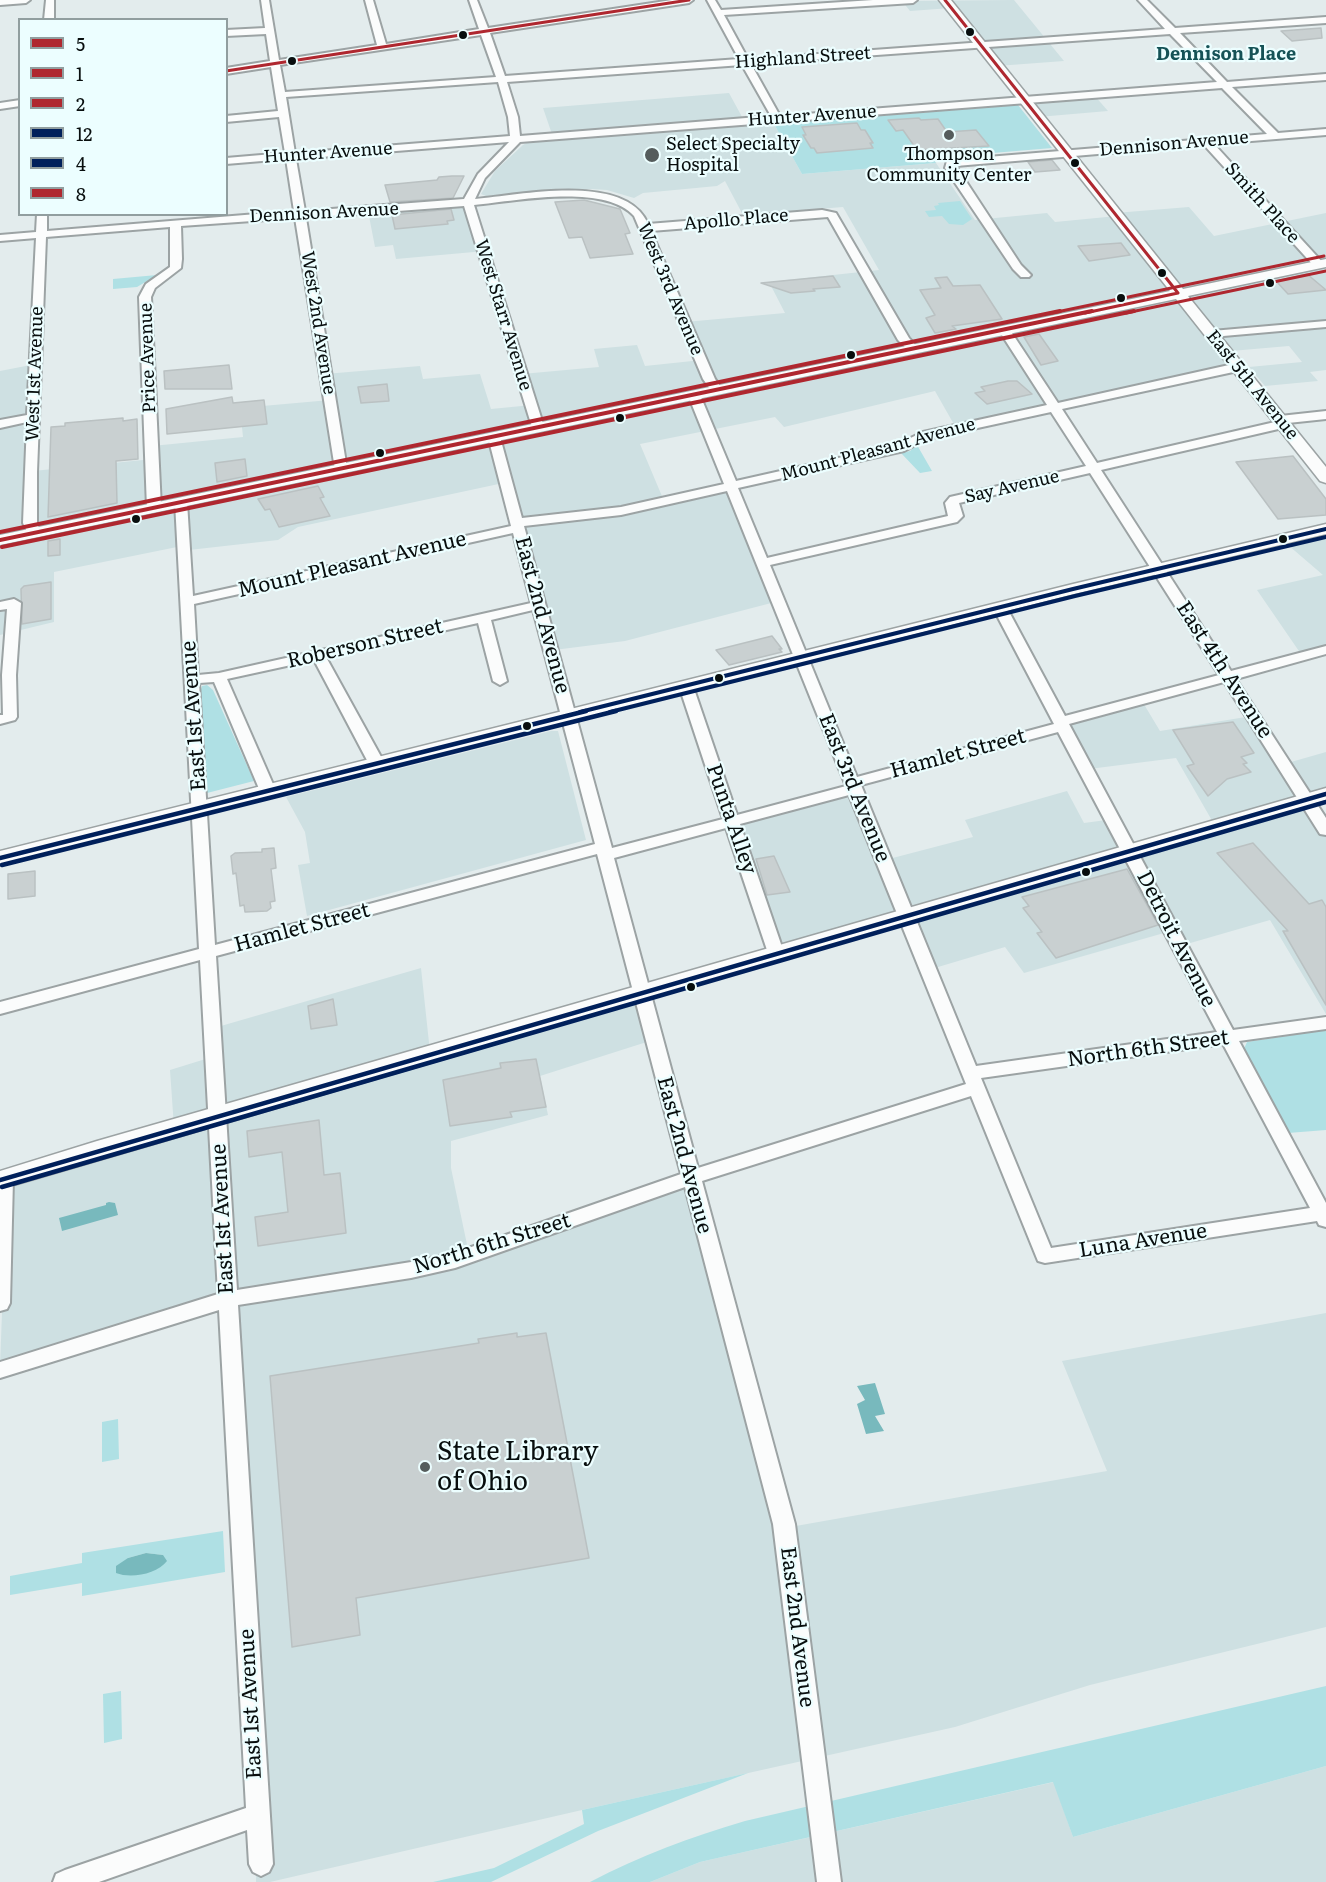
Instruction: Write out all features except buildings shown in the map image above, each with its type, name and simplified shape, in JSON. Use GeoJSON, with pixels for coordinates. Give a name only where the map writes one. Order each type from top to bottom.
{"type":"FeatureCollection","features":[{"type":"Feature","properties":{"kind":"main road","name":"East 5th Avenue"},"geometry":{"type":"LineString","coordinates":[[945,0],[1326,478]]}},
{"type":"Feature","properties":{"kind":"main road"},"geometry":{"type":"LineString","coordinates":[[0,540],[1322,263]]}},
{"type":"Feature","properties":{"kind":"main road"},"geometry":{"type":"LineString","coordinates":[[0,858],[1158,568],[1326,529]]}},
{"type":"Feature","properties":{"kind":"main road"},"geometry":{"type":"LineString","coordinates":[[2,1180],[217,1115],[1316,797]]}},
{"type":"Feature","properties":{"kind":"street"},"geometry":{"type":"LineString","coordinates":[[0,2],[26,0]]}},
{"type":"Feature","properties":{"kind":"street"},"geometry":{"type":"LineString","coordinates":[[49,18],[50,0]]}},
{"type":"Feature","properties":{"kind":"street","name":"West 2nd Avenue"},"geometry":{"type":"LineString","coordinates":[[266,0],[341,468]]}},
{"type":"Feature","properties":{"kind":"street"},"geometry":{"type":"LineString","coordinates":[[369,0],[382,47]]}},
{"type":"Feature","properties":{"kind":"street"},"geometry":{"type":"LineString","coordinates":[[468,203],[474,183],[517,139],[514,117],[473,0]]}},
{"type":"Feature","properties":{"kind":"street"},"geometry":{"type":"LineString","coordinates":[[228,71],[689,0]]}},
{"type":"Feature","properties":{"kind":"street"},"geometry":{"type":"LineString","coordinates":[[711,0],[777,119]]}},
{"type":"Feature","properties":{"kind":"street"},"geometry":{"type":"LineString","coordinates":[[718,13],[913,0]]}},
{"type":"Feature","properties":{"kind":"street"},"geometry":{"type":"LineString","coordinates":[[1142,0],[1275,136]]}},
{"type":"Feature","properties":{"kind":"street","name":"Highland Street"},"geometry":{"type":"LineString","coordinates":[[280,95],[1326,20]]}},
{"type":"Feature","properties":{"kind":"street"},"geometry":{"type":"LineString","coordinates":[[228,33],[270,31]]}},
{"type":"Feature","properties":{"kind":"street","name":"Hunter Avenue"},"geometry":{"type":"LineString","coordinates":[[228,161],[1326,77]]}},
{"type":"Feature","properties":{"kind":"street"},"geometry":{"type":"LineString","coordinates":[[0,106],[18,103]]}},
{"type":"Feature","properties":{"kind":"street"},"geometry":{"type":"LineString","coordinates":[[228,119],[283,114]]}},
{"type":"Feature","properties":{"kind":"street","name":"Dennison Avenue"},"geometry":{"type":"LineString","coordinates":[[1025,275],[1017,267],[950,168],[951,163],[1326,132]]}},
{"type":"Feature","properties":{"kind":"street","name":"Smith Place"},"geometry":{"type":"LineString","coordinates":[[1206,141],[1322,263]]}},
{"type":"Feature","properties":{"kind":"street","name":"Dennison Avenue"},"geometry":{"type":"LineString","coordinates":[[0,238],[579,194],[612,198]]}},
{"type":"Feature","properties":{"kind":"street","name":"West 3rd Avenue"},"geometry":{"type":"LineString","coordinates":[[612,198],[635,210],[708,377],[717,390]]}},
{"type":"Feature","properties":{"kind":"street","name":"West Starr Avenue"},"geometry":{"type":"LineString","coordinates":[[468,203],[538,427]]}},
{"type":"Feature","properties":{"kind":"street","name":"Apollo Place"},"geometry":{"type":"LineString","coordinates":[[644,228],[828,213],[834,216],[904,340],[912,348]]}},
{"type":"Feature","properties":{"kind":"street","name":"West 1st Avenue"},"geometry":{"type":"LineString","coordinates":[[34,533],[30,523],[42,216]]}},
{"type":"Feature","properties":{"kind":"street","name":"Price Avenue"},"geometry":{"type":"LineString","coordinates":[[154,508],[145,297],[150,286],[175,267],[177,259],[174,224]]}},
{"type":"Feature","properties":{"kind":"street"},"geometry":{"type":"LineString","coordinates":[[1212,334],[1326,324]]}},
{"type":"Feature","properties":{"kind":"street","name":"East 4th Avenue"},"geometry":{"type":"LineString","coordinates":[[1004,329],[1228,677],[1316,797],[1326,830]]}},
{"type":"Feature","properties":{"kind":"street","name":"Mount Pleasant Avenue"},"geometry":{"type":"LineString","coordinates":[[186,602],[518,525],[621,511],[732,487],[900,448],[923,436],[1238,367]]}},
{"type":"Feature","properties":{"kind":"street","name":"East 3rd Avenue"},"geometry":{"type":"LineString","coordinates":[[694,394],[1014,1180]]}},
{"type":"Feature","properties":{"kind":"street","name":"Say Avenue"},"geometry":{"type":"LineString","coordinates":[[762,563],[952,519],[956,516],[951,503],[955,500],[1282,422],[1326,415]]}},
{"type":"Feature","properties":{"kind":"street"},"geometry":{"type":"LineString","coordinates":[[0,424],[33,417]]}},
{"type":"Feature","properties":{"kind":"street","name":"East 2nd Avenue"},"geometry":{"type":"LineString","coordinates":[[494,436],[784,1524],[829,1882]]}},
{"type":"Feature","properties":{"kind":"street","name":"East 1st Avenue"},"geometry":{"type":"LineString","coordinates":[[181,502],[261,1864]]}},
{"type":"Feature","properties":{"kind":"street"},"geometry":{"type":"LineString","coordinates":[[5,718],[9,675],[7,604]]}},
{"type":"Feature","properties":{"kind":"street","name":"Roberson Street"},"geometry":{"type":"LineString","coordinates":[[191,680],[219,677],[539,605]]}},
{"type":"Feature","properties":{"kind":"street","name":"Detroit Avenue"},"geometry":{"type":"LineString","coordinates":[[1000,608],[1226,1037],[1324,1216]]}},
{"type":"Feature","properties":{"kind":"street"},"geometry":{"type":"LineString","coordinates":[[483,616],[500,681]]}},
{"type":"Feature","properties":{"kind":"street","name":"Hamlet Street"},"geometry":{"type":"LineString","coordinates":[[0,1008],[604,851],[732,820],[1326,650]]}},
{"type":"Feature","properties":{"kind":"street"},"geometry":{"type":"LineString","coordinates":[[318,655],[376,764]]}},
{"type":"Feature","properties":{"kind":"street"},"geometry":{"type":"LineString","coordinates":[[219,677],[268,791]]}},
{"type":"Feature","properties":{"kind":"street","name":"Punta Alley"},"geometry":{"type":"LineString","coordinates":[[686,686],[776,953]]}},
{"type":"Feature","properties":{"kind":"street","name":"North 6th Street"},"geometry":{"type":"LineString","coordinates":[[0,1370],[228,1299],[411,1270],[455,1260],[973,1081],[1226,1037],[1326,1023]]}},
{"type":"Feature","properties":{"kind":"street"},"geometry":{"type":"LineString","coordinates":[[0,1303],[2,1180]]}},
{"type":"Feature","properties":{"kind":"street","name":"Luna Avenue"},"geometry":{"type":"LineString","coordinates":[[1014,1180],[1045,1256],[1324,1216]]}},
{"type":"Feature","properties":{"kind":"street"},"geometry":{"type":"LineString","coordinates":[[65,1882],[258,1815]]}},
{"type":"Feature","properties":{"kind":"shaded area"},"geometry":{"type":"Polygon","coordinates":[[[1014,0],[1064,61],[997,66],[951,8],[910,11],[902,1],[1014,0]]]}},
{"type":"Feature","properties":{"kind":"shaded area"},"geometry":{"type":"Polygon","coordinates":[[[729,93],[747,126],[774,124],[802,174],[936,163],[975,220],[1047,213],[1055,222],[1117,216],[1115,213],[1189,207],[1214,236],[1326,213],[1326,370],[1310,372],[1318,381],[1265,386],[1249,367],[1302,362],[1289,346],[1231,351],[1238,364],[956,428],[935,391],[784,427],[775,417],[640,444],[664,501],[735,487],[779,601],[625,641],[554,650],[508,482],[298,527],[278,540],[189,550],[177,547],[54,572],[54,622],[0,635],[0,371],[36,364],[33,471],[153,459],[152,446],[243,437],[240,408],[330,400],[325,374],[420,366],[423,379],[480,374],[491,409],[532,405],[522,374],[599,367],[594,349],[637,345],[645,366],[702,360],[685,322],[785,313],[769,282],[879,270],[843,207],[743,215],[725,181],[717,186],[643,193],[634,198],[607,190],[591,189],[486,196],[481,194],[495,171],[523,145],[528,142],[554,140],[543,108],[729,93]]]}},
{"type":"Feature","properties":{"kind":"shaded area"},"geometry":{"type":"Polygon","coordinates":[[[1094,95],[1108,111],[1038,117],[1025,100],[1094,95]]]}},
{"type":"Feature","properties":{"kind":"shaded area"},"geometry":{"type":"Polygon","coordinates":[[[1018,105],[1052,148],[933,158],[936,163],[802,174],[774,124],[1018,105]]]}},
{"type":"Feature","properties":{"kind":"shaded area"},"geometry":{"type":"Polygon","coordinates":[[[960,201],[972,219],[963,225],[949,224],[942,216],[929,217],[925,211],[936,210],[934,206],[939,205],[938,203],[960,201]]]}},
{"type":"Feature","properties":{"kind":"shaded area"},"geometry":{"type":"Polygon","coordinates":[[[472,203],[485,251],[396,259],[393,245],[375,247],[368,211],[472,203]]]}},
{"type":"Feature","properties":{"kind":"shaded area"},"geometry":{"type":"Polygon","coordinates":[[[157,275],[137,287],[113,289],[113,279],[157,275]]]}},
{"type":"Feature","properties":{"kind":"shaded area"},"geometry":{"type":"Polygon","coordinates":[[[917,445],[932,471],[920,473],[901,453],[910,451],[917,445]]]}},
{"type":"Feature","properties":{"kind":"shaded area"},"geometry":{"type":"Polygon","coordinates":[[[1326,528],[1326,651],[1303,657],[1257,590],[1323,575],[1281,539],[1326,528]]]}},
{"type":"Feature","properties":{"kind":"shaded area"},"geometry":{"type":"Polygon","coordinates":[[[207,685],[213,690],[254,781],[207,793],[200,692],[202,686],[207,685]]]}},
{"type":"Feature","properties":{"kind":"shaded area"},"geometry":{"type":"Polygon","coordinates":[[[1142,701],[1160,731],[1252,716],[1284,764],[1326,752],[1326,793],[1307,800],[1326,831],[1326,1014],[1270,920],[1180,946],[1171,931],[1024,973],[1005,947],[928,970],[905,918],[777,955],[733,820],[857,788],[885,860],[973,837],[965,820],[1067,791],[1084,823],[1114,819],[1130,850],[1214,824],[1176,758],[1089,769],[1063,723],[1142,701]]]}},
{"type":"Feature","properties":{"kind":"shaded area"},"geometry":{"type":"Polygon","coordinates":[[[558,731],[586,840],[307,916],[298,865],[310,863],[305,832],[286,797],[558,731]]]}},
{"type":"Feature","properties":{"kind":"shaded area"},"geometry":{"type":"Polygon","coordinates":[[[421,968],[430,1052],[641,992],[653,1040],[540,1076],[548,1115],[451,1141],[451,1168],[470,1259],[690,1178],[790,1527],[1107,1471],[1062,1361],[1326,1313],[1326,1627],[1090,1685],[955,1727],[270,1882],[256,1882],[257,1834],[214,1028],[421,968]]]}},
{"type":"Feature","properties":{"kind":"shaded area"},"geometry":{"type":"Polygon","coordinates":[[[1326,1030],[1326,1130],[1288,1133],[1243,1051],[1247,1042],[1326,1030]]]}},
{"type":"Feature","properties":{"kind":"shaded area"},"geometry":{"type":"Polygon","coordinates":[[[212,1057],[225,1298],[0,1367],[7,1176],[174,1127],[170,1070],[212,1057]]]}},
{"type":"Feature","properties":{"kind":"shaded area"},"geometry":{"type":"Polygon","coordinates":[[[109,1202],[115,1203],[118,1215],[62,1231],[59,1218],[106,1205],[109,1202]]]}},
{"type":"Feature","properties":{"kind":"shaded area"},"geometry":{"type":"Polygon","coordinates":[[[875,1383],[885,1414],[875,1416],[884,1431],[866,1434],[857,1404],[865,1400],[857,1386],[875,1383]]]}},
{"type":"Feature","properties":{"kind":"shaded area"},"geometry":{"type":"Polygon","coordinates":[[[118,1419],[119,1459],[102,1462],[102,1422],[118,1419]]]}},
{"type":"Feature","properties":{"kind":"shaded area"},"geometry":{"type":"Polygon","coordinates":[[[223,1531],[225,1572],[82,1596],[82,1583],[10,1595],[10,1576],[82,1563],[82,1553],[223,1531]],[[146,1553],[128,1558],[139,1574],[158,1568],[163,1555],[146,1553]]]}},
{"type":"Feature","properties":{"kind":"shaded area"},"geometry":{"type":"Polygon","coordinates":[[[146,1553],[163,1555],[167,1561],[157,1569],[143,1574],[116,1573],[116,1566],[128,1558],[146,1553]]]}},
{"type":"Feature","properties":{"kind":"shaded area"},"geometry":{"type":"Polygon","coordinates":[[[1326,1686],[1326,1766],[1073,1837],[1053,1782],[700,1862],[650,1882],[590,1882],[666,1848],[745,1821],[1326,1686]]]}},
{"type":"Feature","properties":{"kind":"shaded area"},"geometry":{"type":"Polygon","coordinates":[[[121,1691],[122,1739],[104,1743],[103,1694],[121,1691]]]}},
{"type":"Feature","properties":{"kind":"shaded area"},"geometry":{"type":"Polygon","coordinates":[[[1326,1766],[1326,1882],[650,1882],[700,1862],[1054,1782],[1073,1837],[1326,1766]]]}},
{"type":"Feature","properties":{"kind":"shaded area"},"geometry":{"type":"Polygon","coordinates":[[[748,1773],[598,1831],[491,1882],[433,1882],[494,1868],[584,1824],[582,1810],[748,1773]]]}},
{"type":"Feature","properties":{"kind":"transit line","name":"8"},"geometry":{"type":"LineString","coordinates":[[228,71],[689,0]]}},
{"type":"Feature","properties":{"kind":"transit line","name":"5"},"geometry":{"type":"LineString","coordinates":[[945,0],[1178,293]]}},
{"type":"Feature","properties":{"kind":"transit line","name":"2"},"geometry":{"type":"LineString","coordinates":[[0,532],[1324,256]]}},
{"type":"Feature","properties":{"kind":"transit line","name":"1"},"geometry":{"type":"LineString","coordinates":[[2,547],[1326,271]]}},
{"type":"Feature","properties":{"kind":"transit line","name":"5"},"geometry":{"type":"LineString","coordinates":[[0,540],[1178,293]]}},
{"type":"Feature","properties":{"kind":"transit line","name":"12"},"geometry":{"type":"LineString","coordinates":[[0,858],[1073,589],[1326,529]]}},
{"type":"Feature","properties":{"kind":"transit line","name":"4"},"geometry":{"type":"LineString","coordinates":[[2,865],[1075,596],[1326,537]]}},
{"type":"Feature","properties":{"kind":"transit line","name":"12"},"geometry":{"type":"LineString","coordinates":[[0,1180],[1326,794]]}},
{"type":"Feature","properties":{"kind":"transit line","name":"4"},"geometry":{"type":"LineString","coordinates":[[2,1187],[1326,802]]}},
{"type":"Feature","properties":{"kind":"place","name":"Thompson Community Center"},"geometry":{"type":"Point","coordinates":[949,135]}},
{"type":"Feature","properties":{"kind":"place","name":"Select Specialty Hospital"},"geometry":{"type":"Point","coordinates":[652,155]}},
{"type":"Feature","properties":{"kind":"place","name":"State Library of Ohio"},"geometry":{"type":"Point","coordinates":[425,1467]}},
{"type":"Feature","properties":{"kind":"district","name":"Dennison Place"},"geometry":{"type":"Point","coordinates":[1226,55]}}]}
